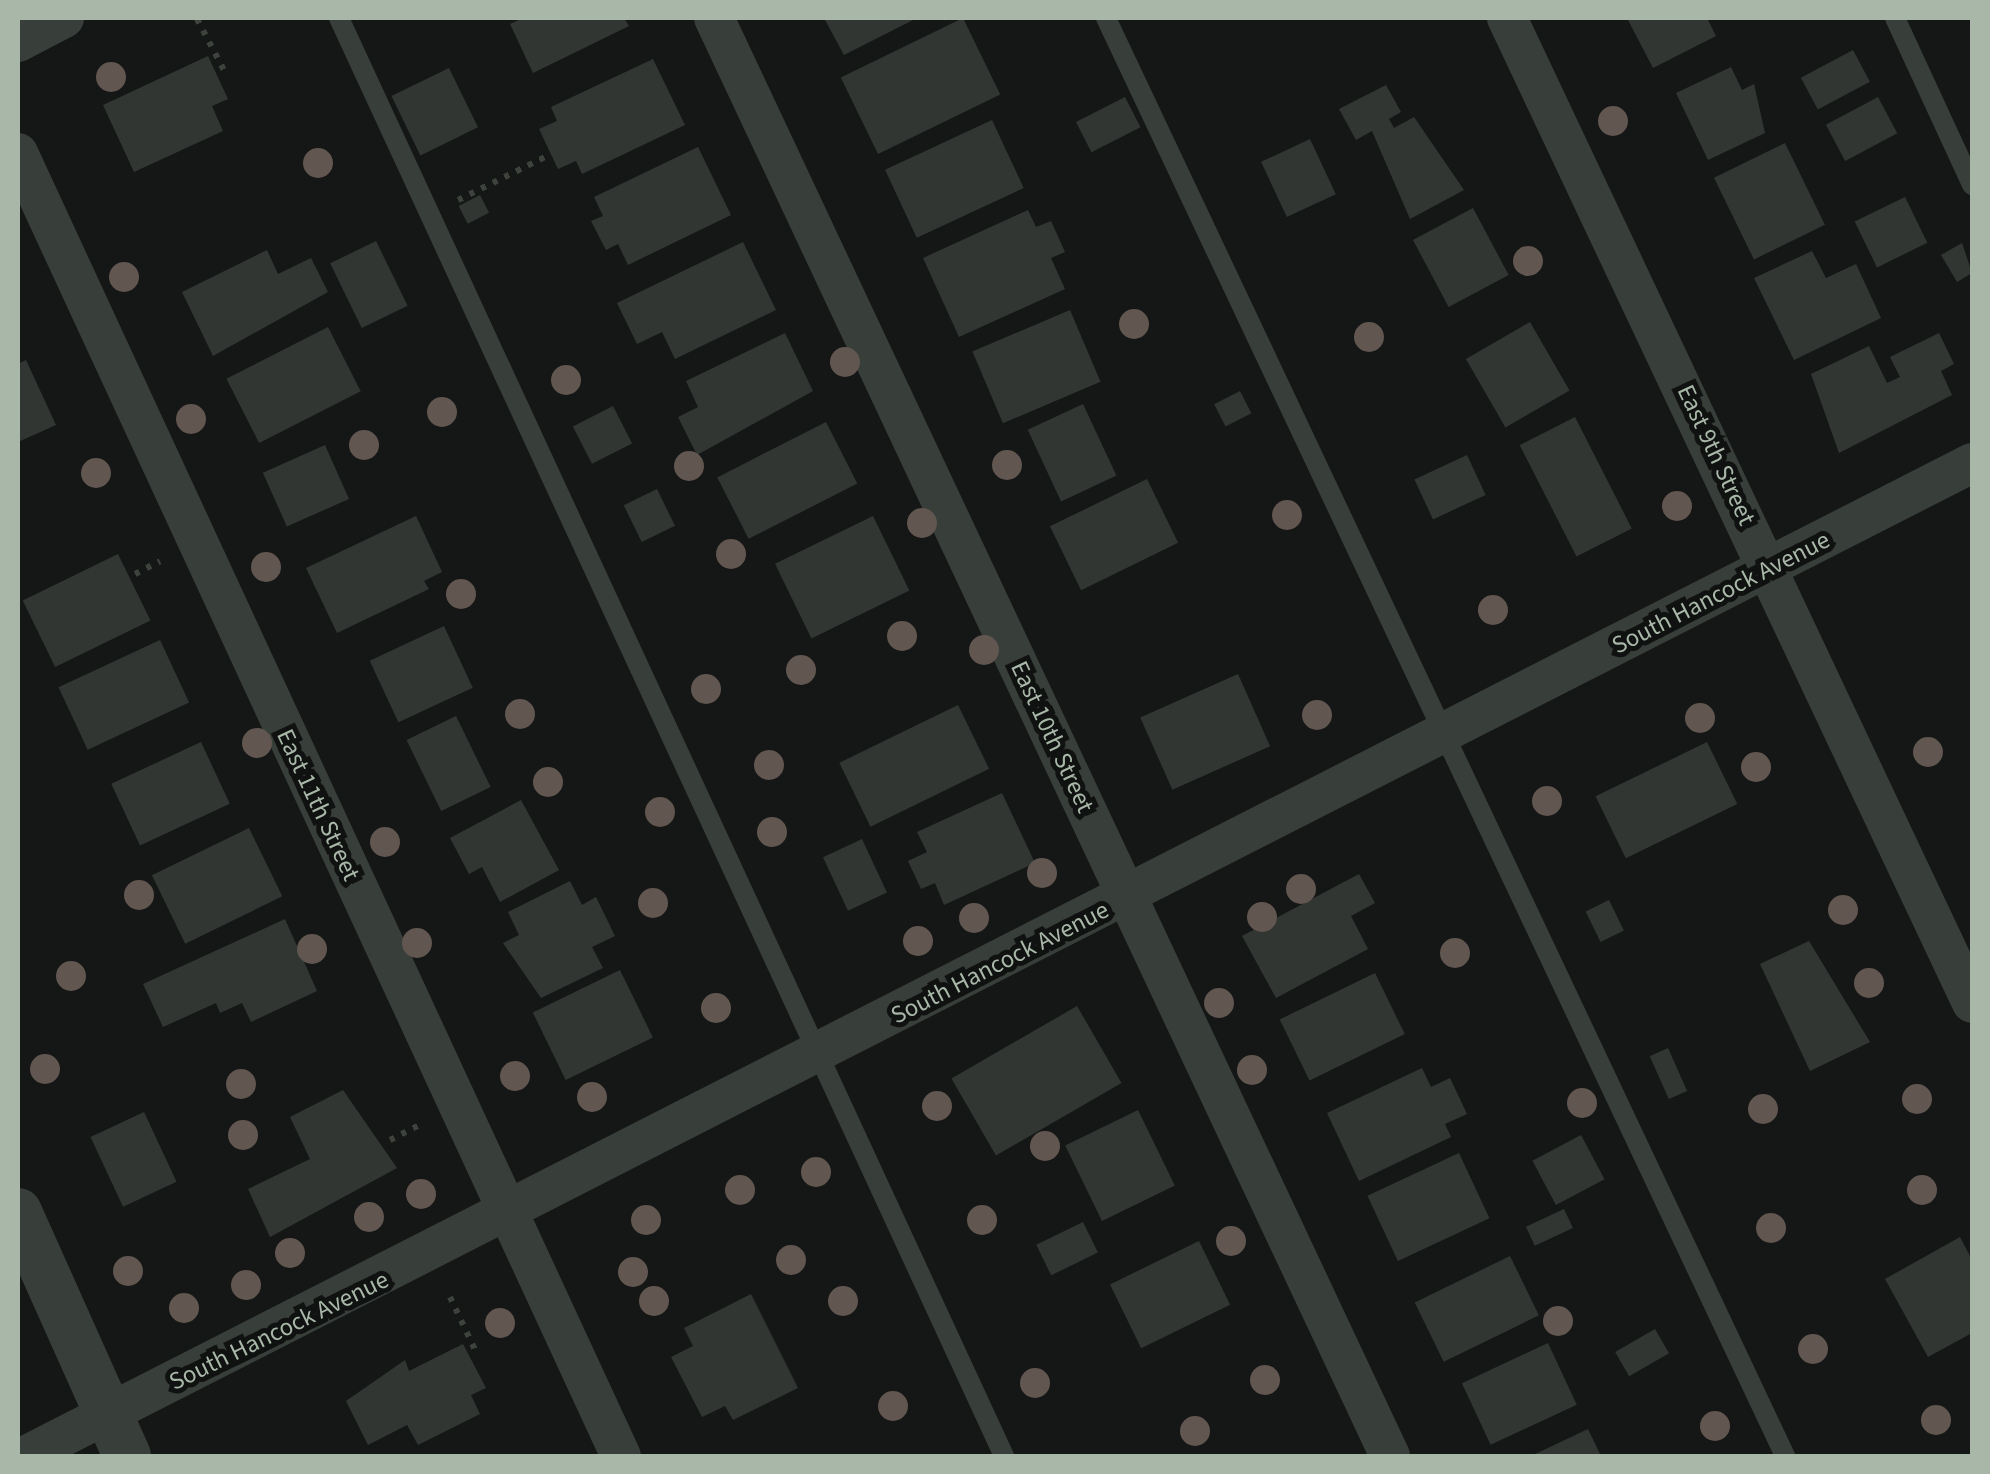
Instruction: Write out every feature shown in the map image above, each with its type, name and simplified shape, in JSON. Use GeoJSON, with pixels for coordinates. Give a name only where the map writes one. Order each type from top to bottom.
{"type":"FeatureCollection","features":[{"type":"Feature","properties":{"kind":"street"},"geometry":{"type":"LineString","coordinates":[[18,42],[64,18]]}},
{"type":"Feature","properties":{"kind":"street","name":"East 10th Street"},"geometry":{"type":"LineString","coordinates":[[714,18],[1390,1456]]}},
{"type":"Feature","properties":{"kind":"street","name":"East 9th Street"},"geometry":{"type":"LineString","coordinates":[[1507,18],[1972,1003]]}},
{"type":"Feature","properties":{"kind":"street","name":"East 11th Street"},"geometry":{"type":"LineString","coordinates":[[18,153],[620,1456]]}},
{"type":"Feature","properties":{"kind":"street","name":"South Hancock Avenue"},"geometry":{"type":"LineString","coordinates":[[25,1456],[118,1436],[508,1216],[1972,464]]}},
{"type":"Feature","properties":{"kind":"street"},"geometry":{"type":"LineString","coordinates":[[18,1212],[118,1436]]}},
{"type":"Feature","properties":{"kind":"lane"},"geometry":{"type":"LineString","coordinates":[[339,18],[816,1058],[1004,1456]]}},
{"type":"Feature","properties":{"kind":"lane"},"geometry":{"type":"LineString","coordinates":[[1106,18],[1448,734],[1785,1456]]}},
{"type":"Feature","properties":{"kind":"lane"},"geometry":{"type":"LineString","coordinates":[[1895,18],[1972,184]]}},
{"type":"Feature","properties":{"kind":"path"},"geometry":{"type":"LineString","coordinates":[[197,19],[225,72]]}},
{"type":"Feature","properties":{"kind":"path"},"geometry":{"type":"LineString","coordinates":[[429,213],[551,154]]}},
{"type":"Feature","properties":{"kind":"path"},"geometry":{"type":"LineString","coordinates":[[390,1140],[422,1124]]}},
{"type":"Feature","properties":{"kind":"path"},"geometry":{"type":"LineString","coordinates":[[450,1297],[475,1350]]}},
{"type":"Feature","properties":{"kind":"building"},"geometry":{"type":"Polygon","coordinates":[[[523,18],[624,18],[629,26],[533,73],[510,24],[523,18]]]}},
{"type":"Feature","properties":{"kind":"building"},"geometry":{"type":"Polygon","coordinates":[[[824,18],[917,18],[844,55],[824,18]]]}},
{"type":"Feature","properties":{"kind":"building"},"geometry":{"type":"Polygon","coordinates":[[[963,18],[1000,94],[878,154],[841,78],[963,18]]]}},
{"type":"Feature","properties":{"kind":"building"},"geometry":{"type":"Polygon","coordinates":[[[1627,18],[1707,18],[1716,36],[1653,68],[1627,18]]]}},
{"type":"Feature","properties":{"kind":"building"},"geometry":{"type":"Polygon","coordinates":[[[1853,50],[1870,82],[1818,109],[1801,78],[1853,50]]]}},
{"type":"Feature","properties":{"kind":"building"},"geometry":{"type":"Polygon","coordinates":[[[208,56],[228,99],[212,106],[223,131],[134,172],[103,105],[208,56]]]}},
{"type":"Feature","properties":{"kind":"building"},"geometry":{"type":"Polygon","coordinates":[[[653,59],[685,125],[582,174],[576,161],[558,169],[539,129],[557,121],[551,107],[653,59]]]}},
{"type":"Feature","properties":{"kind":"building"},"geometry":{"type":"Polygon","coordinates":[[[1731,67],[1742,90],[1754,84],[1765,133],[1708,160],[1676,93],[1731,67]]]}},
{"type":"Feature","properties":{"kind":"building"},"geometry":{"type":"Polygon","coordinates":[[[449,68],[478,127],[420,155],[391,96],[449,68]]]}},
{"type":"Feature","properties":{"kind":"building"},"geometry":{"type":"Polygon","coordinates":[[[1386,85],[1401,112],[1389,119],[1394,128],[1414,117],[1464,190],[1410,219],[1372,131],[1356,140],[1339,109],[1386,85]]]}},
{"type":"Feature","properties":{"kind":"building"},"geometry":{"type":"Polygon","coordinates":[[[1125,97],[1140,127],[1091,152],[1076,122],[1125,97]]]}},
{"type":"Feature","properties":{"kind":"building"},"geometry":{"type":"Polygon","coordinates":[[[1878,97],[1897,133],[1845,161],[1826,125],[1878,97]]]}},
{"type":"Feature","properties":{"kind":"building"},"geometry":{"type":"Polygon","coordinates":[[[992,120],[1024,188],[917,238],[885,170],[992,120]]]}},
{"type":"Feature","properties":{"kind":"building"},"geometry":{"type":"Polygon","coordinates":[[[1310,139],[1336,194],[1287,217],[1261,162],[1310,139]]]}},
{"type":"Feature","properties":{"kind":"building"},"geometry":{"type":"Polygon","coordinates":[[[1785,143],[1825,225],[1754,259],[1714,178],[1785,143]]]}},
{"type":"Feature","properties":{"kind":"building"},"geometry":{"type":"Polygon","coordinates":[[[698,147],[731,215],[628,265],[618,244],[606,250],[591,221],[603,216],[594,197],[698,147]]]}},
{"type":"Feature","properties":{"kind":"building"},"geometry":{"type":"Polygon","coordinates":[[[480,195],[489,213],[468,224],[459,206],[480,195]]]}},
{"type":"Feature","properties":{"kind":"building"},"geometry":{"type":"Polygon","coordinates":[[[1905,197],[1927,243],[1877,267],[1855,222],[1905,197]]]}},
{"type":"Feature","properties":{"kind":"building"},"geometry":{"type":"Polygon","coordinates":[[[1473,208],[1509,275],[1449,307],[1413,240],[1473,208]]]}},
{"type":"Feature","properties":{"kind":"building"},"geometry":{"type":"Polygon","coordinates":[[[1028,210],[1036,227],[1051,221],[1065,252],[1051,258],[1065,289],[959,337],[923,258],[1028,210]]]}},
{"type":"Feature","properties":{"kind":"building"},"geometry":{"type":"Polygon","coordinates":[[[376,241],[408,306],[362,328],[330,263],[376,241]]]}},
{"type":"Feature","properties":{"kind":"building"},"geometry":{"type":"Polygon","coordinates":[[[743,242],[776,310],[675,359],[662,332],[637,344],[617,303],[743,242]]]}},
{"type":"Feature","properties":{"kind":"building"},"geometry":{"type":"Polygon","coordinates":[[[1962,243],[1972,273],[1957,282],[1941,255],[1962,243]]]}},
{"type":"Feature","properties":{"kind":"building"},"geometry":{"type":"Polygon","coordinates":[[[267,250],[278,274],[311,258],[328,292],[213,356],[182,292],[267,250]]]}},
{"type":"Feature","properties":{"kind":"building"},"geometry":{"type":"Polygon","coordinates":[[[1812,251],[1826,278],[1856,264],[1881,318],[1794,360],[1754,278],[1812,251]]]}},
{"type":"Feature","properties":{"kind":"building"},"geometry":{"type":"Polygon","coordinates":[[[1070,310],[1100,382],[1003,423],[972,351],[1070,310]]]}},
{"type":"Feature","properties":{"kind":"building"},"geometry":{"type":"Polygon","coordinates":[[[1530,322],[1570,390],[1505,427],[1466,359],[1530,322]]]}},
{"type":"Feature","properties":{"kind":"building"},"geometry":{"type":"Polygon","coordinates":[[[328,327],[361,391],[259,443],[226,379],[328,327]]]}},
{"type":"Feature","properties":{"kind":"building"},"geometry":{"type":"Polygon","coordinates":[[[785,333],[813,391],[697,455],[678,417],[698,407],[686,381],[785,333]]]}},
{"type":"Feature","properties":{"kind":"building"},"geometry":{"type":"Polygon","coordinates":[[[1939,333],[1954,364],[1941,371],[1952,395],[1839,453],[1811,374],[1869,346],[1887,383],[1900,377],[1890,357],[1939,333]]]}},
{"type":"Feature","properties":{"kind":"building"},"geometry":{"type":"Polygon","coordinates":[[[26,360],[56,425],[18,442],[18,364],[26,360]]]}},
{"type":"Feature","properties":{"kind":"building"},"geometry":{"type":"Polygon","coordinates":[[[1240,391],[1251,413],[1226,426],[1214,404],[1240,391]]]}},
{"type":"Feature","properties":{"kind":"building"},"geometry":{"type":"Polygon","coordinates":[[[1083,404],[1116,476],[1061,501],[1028,430],[1083,404]]]}},
{"type":"Feature","properties":{"kind":"building"},"geometry":{"type":"Polygon","coordinates":[[[613,406],[632,443],[592,464],[573,426],[613,406]]]}},
{"type":"Feature","properties":{"kind":"building"},"geometry":{"type":"Polygon","coordinates":[[[1575,417],[1632,528],[1577,557],[1520,445],[1575,417]]]}},
{"type":"Feature","properties":{"kind":"building"},"geometry":{"type":"Polygon","coordinates":[[[826,422],[857,483],[749,539],[717,477],[826,422]]]}},
{"type":"Feature","properties":{"kind":"building"},"geometry":{"type":"Polygon","coordinates":[[[325,445],[349,499],[287,527],[263,473],[325,445]]]}},
{"type":"Feature","properties":{"kind":"building"},"geometry":{"type":"Polygon","coordinates":[[[1467,455],[1486,495],[1433,519],[1414,480],[1467,455]]]}},
{"type":"Feature","properties":{"kind":"building"},"geometry":{"type":"Polygon","coordinates":[[[1147,479],[1178,543],[1081,590],[1050,526],[1147,479]]]}},
{"type":"Feature","properties":{"kind":"building"},"geometry":{"type":"Polygon","coordinates":[[[657,489],[675,526],[642,542],[624,505],[657,489]]]}},
{"type":"Feature","properties":{"kind":"building"},"geometry":{"type":"Polygon","coordinates":[[[416,516],[442,572],[424,581],[429,589],[337,633],[306,568],[416,516]]]}},
{"type":"Feature","properties":{"kind":"building"},"geometry":{"type":"Polygon","coordinates":[[[873,516],[909,591],[811,638],[775,564],[873,516]]]}},
{"type":"Feature","properties":{"kind":"building"},"geometry":{"type":"Polygon","coordinates":[[[118,554],[150,621],[55,667],[23,600],[118,554]]]}},
{"type":"Feature","properties":{"kind":"building"},"geometry":{"type":"Polygon","coordinates":[[[444,626],[473,688],[398,722],[370,661],[444,626]]]}},
{"type":"Feature","properties":{"kind":"building"},"geometry":{"type":"Polygon","coordinates":[[[160,640],[189,703],[88,750],[58,687],[160,640]]]}},
{"type":"Feature","properties":{"kind":"building"},"geometry":{"type":"Polygon","coordinates":[[[1238,674],[1270,746],[1172,790],[1140,718],[1238,674]]]}},
{"type":"Feature","properties":{"kind":"building"},"geometry":{"type":"Polygon","coordinates":[[[958,705],[989,769],[870,827],[839,763],[958,705]]]}},
{"type":"Feature","properties":{"kind":"building"},"geometry":{"type":"Polygon","coordinates":[[[456,716],[491,787],[441,811],[407,740],[456,716]]]}},
{"type":"Feature","properties":{"kind":"building"},"geometry":{"type":"Polygon","coordinates":[[[201,742],[230,804],[140,845],[111,784],[201,742]]]}},
{"type":"Feature","properties":{"kind":"building"},"geometry":{"type":"Polygon","coordinates":[[[1707,742],[1737,804],[1626,858],[1596,796],[1707,742]]]}},
{"type":"Feature","properties":{"kind":"building"},"geometry":{"type":"Polygon","coordinates":[[[1002,793],[1035,863],[944,905],[935,883],[921,889],[908,861],[927,852],[917,832],[1002,793]]]}},
{"type":"Feature","properties":{"kind":"building"},"geometry":{"type":"Polygon","coordinates":[[[521,800],[559,870],[500,902],[482,867],[469,874],[450,838],[521,800]]]}},
{"type":"Feature","properties":{"kind":"building"},"geometry":{"type":"Polygon","coordinates":[[[249,828],[282,896],[185,944],[152,875],[249,828]]]}},
{"type":"Feature","properties":{"kind":"building"},"geometry":{"type":"Polygon","coordinates":[[[862,839],[887,892],[848,911],[823,857],[862,839]]]}},
{"type":"Feature","properties":{"kind":"building"},"geometry":{"type":"Polygon","coordinates":[[[1359,874],[1375,903],[1351,916],[1368,949],[1276,998],[1242,936],[1359,874]]]}},
{"type":"Feature","properties":{"kind":"building"},"geometry":{"type":"Polygon","coordinates":[[[570,881],[582,905],[596,897],[615,936],[592,947],[603,968],[541,998],[503,943],[519,935],[508,912],[570,881]]]}},
{"type":"Feature","properties":{"kind":"building"},"geometry":{"type":"Polygon","coordinates":[[[1609,900],[1624,931],[1601,942],[1586,911],[1609,900]]]}},
{"type":"Feature","properties":{"kind":"building"},"geometry":{"type":"Polygon","coordinates":[[[285,919],[317,991],[251,1022],[242,1003],[220,1013],[216,1003],[163,1027],[143,984],[285,919]]]}},
{"type":"Feature","properties":{"kind":"building"},"geometry":{"type":"Polygon","coordinates":[[[1809,941],[1870,1042],[1810,1071],[1760,964],[1809,941]]]}},
{"type":"Feature","properties":{"kind":"building"},"geometry":{"type":"Polygon","coordinates":[[[620,970],[653,1037],[566,1080],[533,1013],[620,970]]]}},
{"type":"Feature","properties":{"kind":"building"},"geometry":{"type":"Polygon","coordinates":[[[1375,973],[1405,1034],[1310,1081],[1280,1019],[1375,973]]]}},
{"type":"Feature","properties":{"kind":"building"},"geometry":{"type":"Polygon","coordinates":[[[1077,1006],[1122,1083],[996,1156],[951,1078],[1077,1006]]]}},
{"type":"Feature","properties":{"kind":"building"},"geometry":{"type":"Polygon","coordinates":[[[1668,1048],[1687,1091],[1669,1099],[1650,1056],[1668,1048]]]}},
{"type":"Feature","properties":{"kind":"building"},"geometry":{"type":"Polygon","coordinates":[[[1422,1068],[1431,1087],[1450,1078],[1467,1114],[1445,1124],[1451,1137],[1359,1181],[1327,1113],[1422,1068]]]}},
{"type":"Feature","properties":{"kind":"building"},"geometry":{"type":"Polygon","coordinates":[[[343,1090],[397,1168],[270,1237],[248,1189],[310,1159],[290,1117],[343,1090]]]}},
{"type":"Feature","properties":{"kind":"building"},"geometry":{"type":"Polygon","coordinates":[[[1138,1110],[1175,1185],[1102,1221],[1065,1146],[1138,1110]]]}},
{"type":"Feature","properties":{"kind":"building"},"geometry":{"type":"Polygon","coordinates":[[[144,1112],[177,1182],[123,1207],[91,1137],[144,1112]]]}},
{"type":"Feature","properties":{"kind":"building"},"geometry":{"type":"Polygon","coordinates":[[[1581,1135],[1604,1179],[1556,1205],[1532,1161],[1581,1135]]]}},
{"type":"Feature","properties":{"kind":"building"},"geometry":{"type":"Polygon","coordinates":[[[1459,1153],[1489,1218],[1398,1261],[1367,1196],[1459,1153]]]}},
{"type":"Feature","properties":{"kind":"building"},"geometry":{"type":"Polygon","coordinates":[[[1564,1209],[1573,1228],[1535,1246],[1526,1227],[1564,1209]]]}},
{"type":"Feature","properties":{"kind":"building"},"geometry":{"type":"Polygon","coordinates":[[[1083,1222],[1098,1253],[1051,1275],[1036,1245],[1083,1222]]]}},
{"type":"Feature","properties":{"kind":"building"},"geometry":{"type":"Polygon","coordinates":[[[1960,1237],[1972,1260],[1972,1333],[1928,1357],[1885,1279],[1960,1237]]]}},
{"type":"Feature","properties":{"kind":"building"},"geometry":{"type":"Polygon","coordinates":[[[1199,1241],[1230,1305],[1141,1348],[1110,1284],[1199,1241]]]}},
{"type":"Feature","properties":{"kind":"building"},"geometry":{"type":"Polygon","coordinates":[[[1510,1256],[1539,1315],[1444,1362],[1415,1302],[1510,1256]]]}},
{"type":"Feature","properties":{"kind":"building"},"geometry":{"type":"Polygon","coordinates":[[[751,1294],[798,1388],[733,1420],[725,1406],[702,1417],[671,1357],[693,1346],[684,1328],[751,1294]]]}},
{"type":"Feature","properties":{"kind":"building"},"geometry":{"type":"Polygon","coordinates":[[[1655,1329],[1669,1353],[1629,1376],[1615,1352],[1655,1329]]]}},
{"type":"Feature","properties":{"kind":"building"},"geometry":{"type":"Polygon","coordinates":[[[1548,1343],[1577,1405],[1491,1445],[1462,1383],[1548,1343]]]}},
{"type":"Feature","properties":{"kind":"building"},"geometry":{"type":"Polygon","coordinates":[[[463,1344],[486,1388],[471,1395],[480,1414],[418,1445],[407,1425],[368,1445],[346,1401],[405,1360],[409,1371],[463,1344]]]}},
{"type":"Feature","properties":{"kind":"building"},"geometry":{"type":"Polygon","coordinates":[[[1588,1429],[1601,1456],[1531,1456],[1588,1429]]]}}]}
